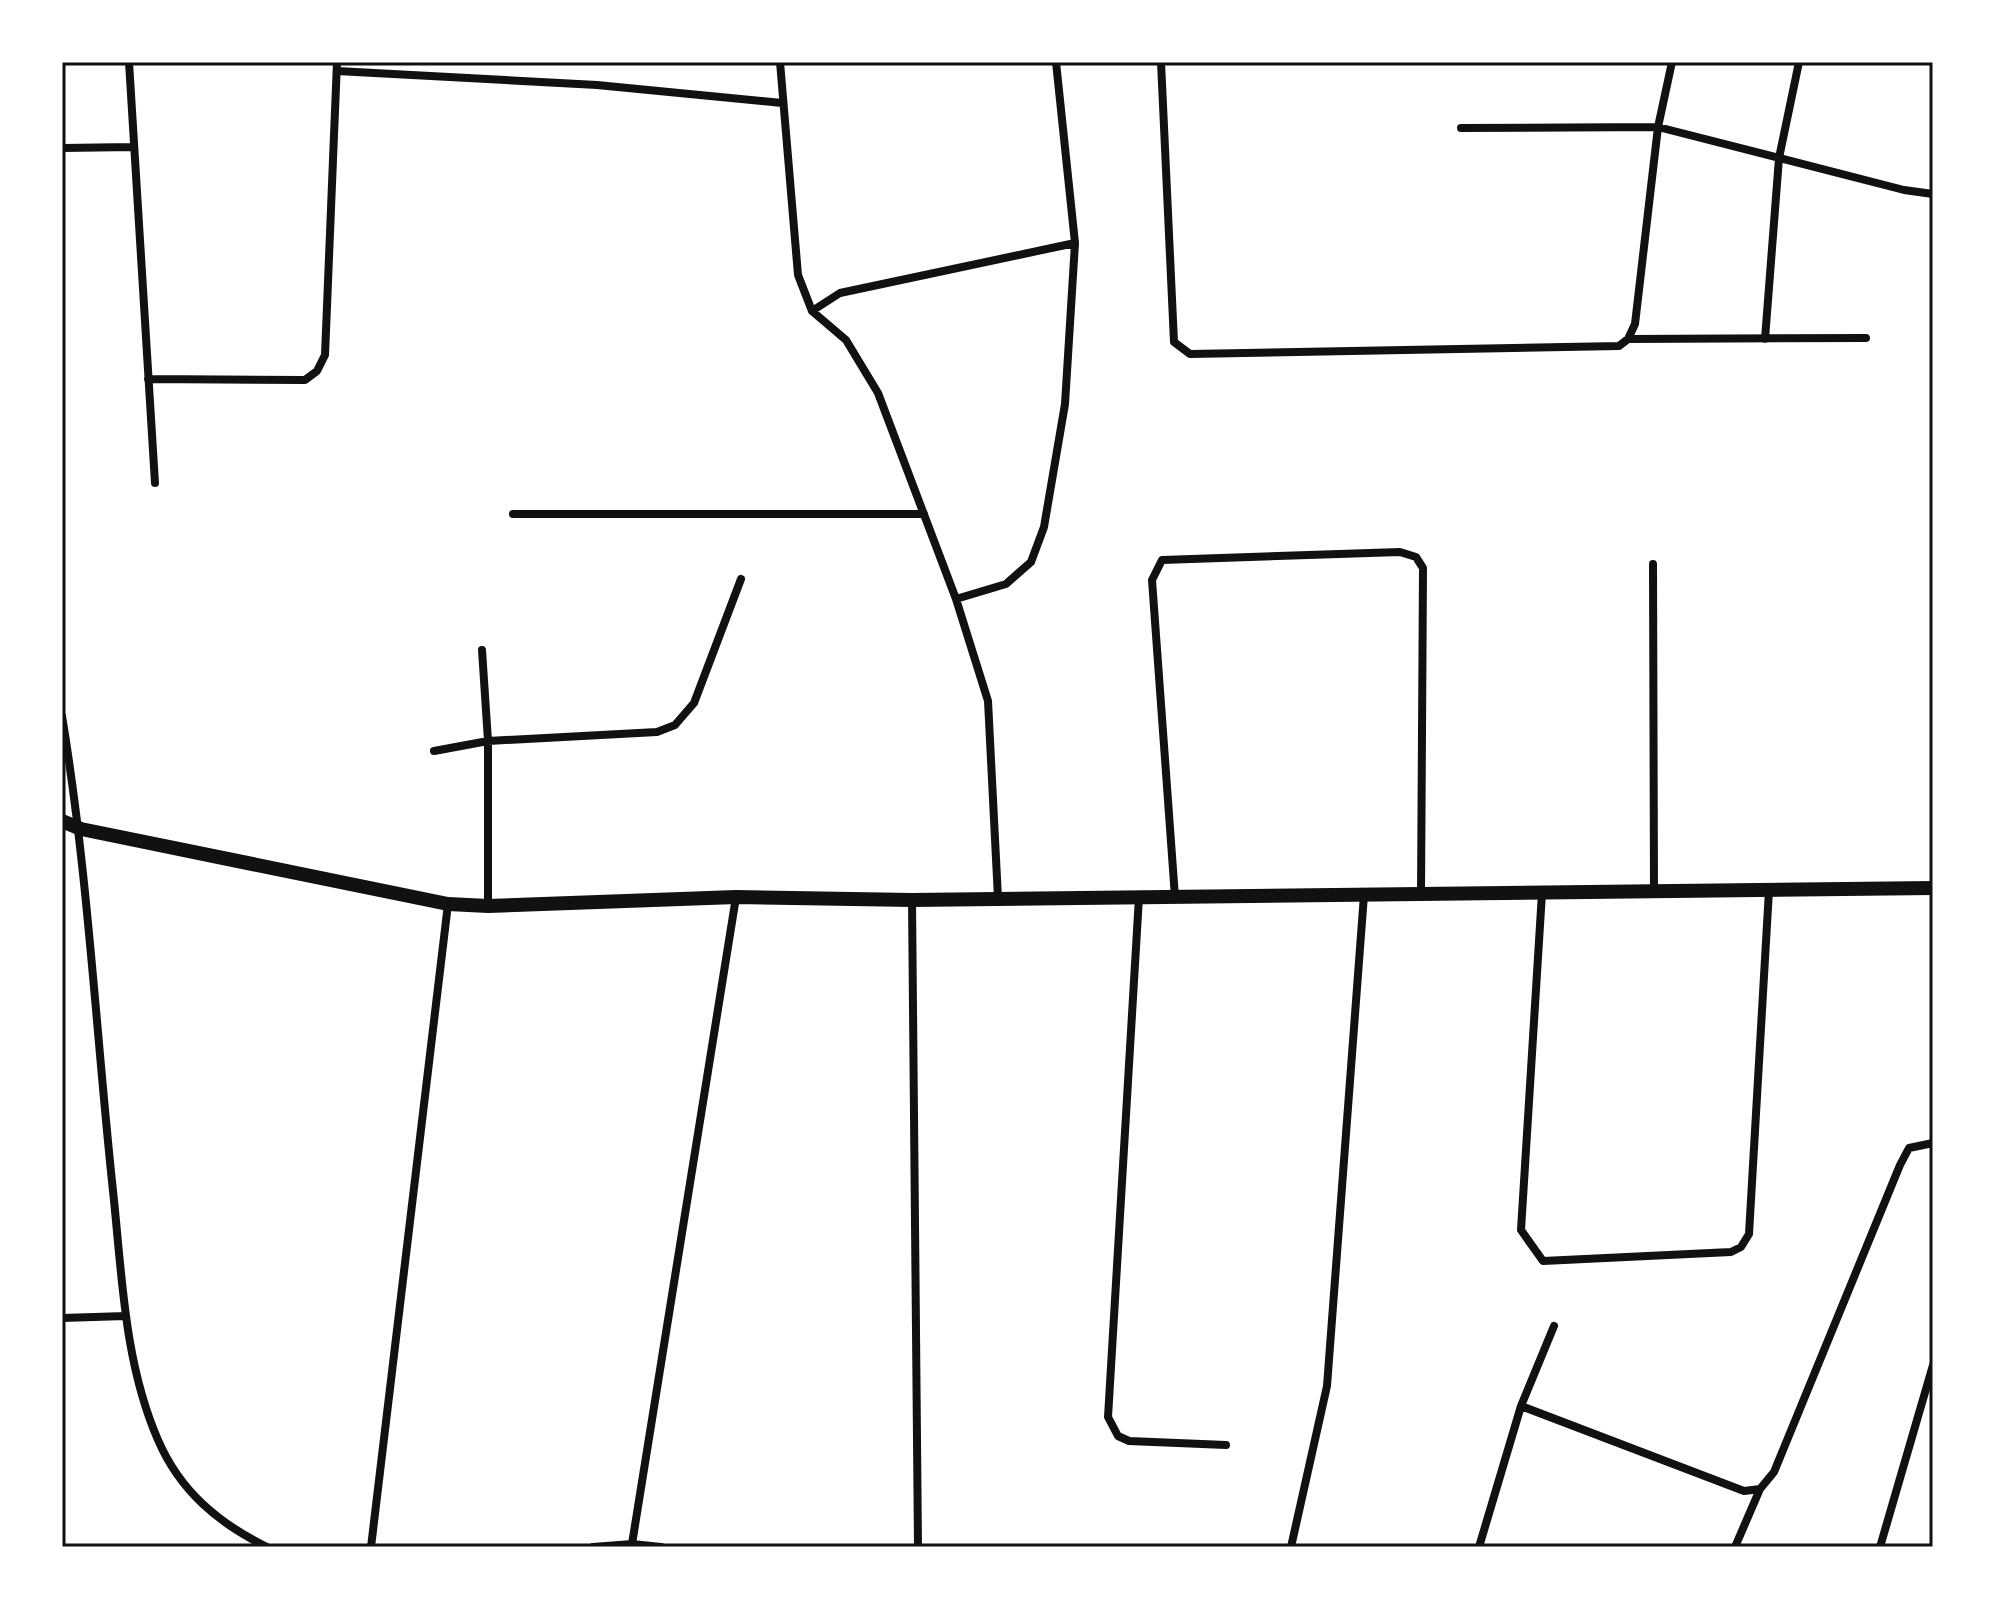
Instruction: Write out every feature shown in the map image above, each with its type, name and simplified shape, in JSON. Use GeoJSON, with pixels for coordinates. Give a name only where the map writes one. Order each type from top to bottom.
{"type":"FeatureCollection","features":[{"type":"Feature","properties":{"kind":"street"},"geometry":{"type":"LineString","coordinates":[[129,62],[155,483]]}},
{"type":"Feature","properties":{"kind":"street"},"geometry":{"type":"LineString","coordinates":[[780,62],[798,275],[812,311],[846,340],[878,393],[956,599],[988,701],[998,898]]}},
{"type":"Feature","properties":{"kind":"street"},"geometry":{"type":"LineString","coordinates":[[956,599],[1006,584],[1031,562],[1044,527],[1065,404],[1075,243],[1056,62]]}},
{"type":"Feature","properties":{"kind":"street"},"geometry":{"type":"LineString","coordinates":[[1161,62],[1174,342],[1190,354],[1619,346],[1628,339],[1635,324],[1658,127],[1672,62]]}},
{"type":"Feature","properties":{"kind":"street"},"geometry":{"type":"LineString","coordinates":[[1765,339],[1779,158],[1799,62]]}},
{"type":"Feature","properties":{"kind":"street"},"geometry":{"type":"LineString","coordinates":[[148,379],[305,380],[317,371],[325,355],[337,66],[597,85],[782,103]]}},
{"type":"Feature","properties":{"kind":"street"},"geometry":{"type":"LineString","coordinates":[[1461,128],[1658,127],[1904,190],[1933,194]]}},
{"type":"Feature","properties":{"kind":"street"},"geometry":{"type":"LineString","coordinates":[[62,148],[133,147]]}},
{"type":"Feature","properties":{"kind":"street"},"geometry":{"type":"LineString","coordinates":[[812,311],[840,293],[1075,243]]}},
{"type":"Feature","properties":{"kind":"street"},"geometry":{"type":"LineString","coordinates":[[1628,339],[1866,338]]}},
{"type":"Feature","properties":{"kind":"street"},"geometry":{"type":"LineString","coordinates":[[513,514],[924,514]]}},
{"type":"Feature","properties":{"kind":"street"},"geometry":{"type":"LineString","coordinates":[[1175,897],[1152,580],[1156,568],[1162,560],[1400,552],[1416,557],[1423,568],[1421,895]]}},
{"type":"Feature","properties":{"kind":"street"},"geometry":{"type":"LineString","coordinates":[[1653,564],[1654,891]]}},
{"type":"Feature","properties":{"kind":"street"},"geometry":{"type":"LineString","coordinates":[[434,751],[488,741],[657,732],[675,725],[694,703],[741,579]]}},
{"type":"Feature","properties":{"kind":"street"},"geometry":{"type":"LineString","coordinates":[[482,650],[488,741],[488,906]]}},
{"type":"Feature","properties":{"kind":"street"},"geometry":{"type":"LineString","coordinates":[[62,716],[81,829],[129,1346],[164,1451],[197,1502],[228,1528],[267,1547]]}},
{"type":"Feature","properties":{"kind":"street"},"geometry":{"type":"LineString","coordinates":[[62,821],[81,829],[448,904],[488,906],[736,897],[912,900],[1933,888]]}},
{"type":"Feature","properties":{"kind":"street"},"geometry":{"type":"LineString","coordinates":[[1542,893],[1521,1230],[1543,1261],[1731,1252],[1741,1247],[1749,1234],[1769,890]]}},
{"type":"Feature","properties":{"kind":"street"},"geometry":{"type":"LineString","coordinates":[[1291,1547],[1327,1386],[1364,895]]}},
{"type":"Feature","properties":{"kind":"street"},"geometry":{"type":"LineString","coordinates":[[632,1544],[736,897]]}},
{"type":"Feature","properties":{"kind":"street"},"geometry":{"type":"LineString","coordinates":[[1139,897],[1108,1417],[1118,1436],[1129,1441],[1226,1445]]}},
{"type":"Feature","properties":{"kind":"street"},"geometry":{"type":"LineString","coordinates":[[912,900],[918,1547]]}},
{"type":"Feature","properties":{"kind":"street"},"geometry":{"type":"LineString","coordinates":[[371,1547],[448,904]]}},
{"type":"Feature","properties":{"kind":"street"},"geometry":{"type":"LineString","coordinates":[[1735,1547],[1760,1489],[1774,1472],[1900,1165],[1909,1148],[1933,1143]]}},
{"type":"Feature","properties":{"kind":"street"},"geometry":{"type":"LineString","coordinates":[[62,1318],[126,1316]]}},
{"type":"Feature","properties":{"kind":"street"},"geometry":{"type":"LineString","coordinates":[[1479,1547],[1521,1406],[1554,1326]]}},
{"type":"Feature","properties":{"kind":"street"},"geometry":{"type":"LineString","coordinates":[[1880,1547],[1933,1365]]}},
{"type":"Feature","properties":{"kind":"street"},"geometry":{"type":"LineString","coordinates":[[1521,1406],[1744,1491],[1760,1489]]}},
{"type":"Feature","properties":{"kind":"street"},"geometry":{"type":"LineString","coordinates":[[593,1547],[632,1544],[661,1547]]}}]}
